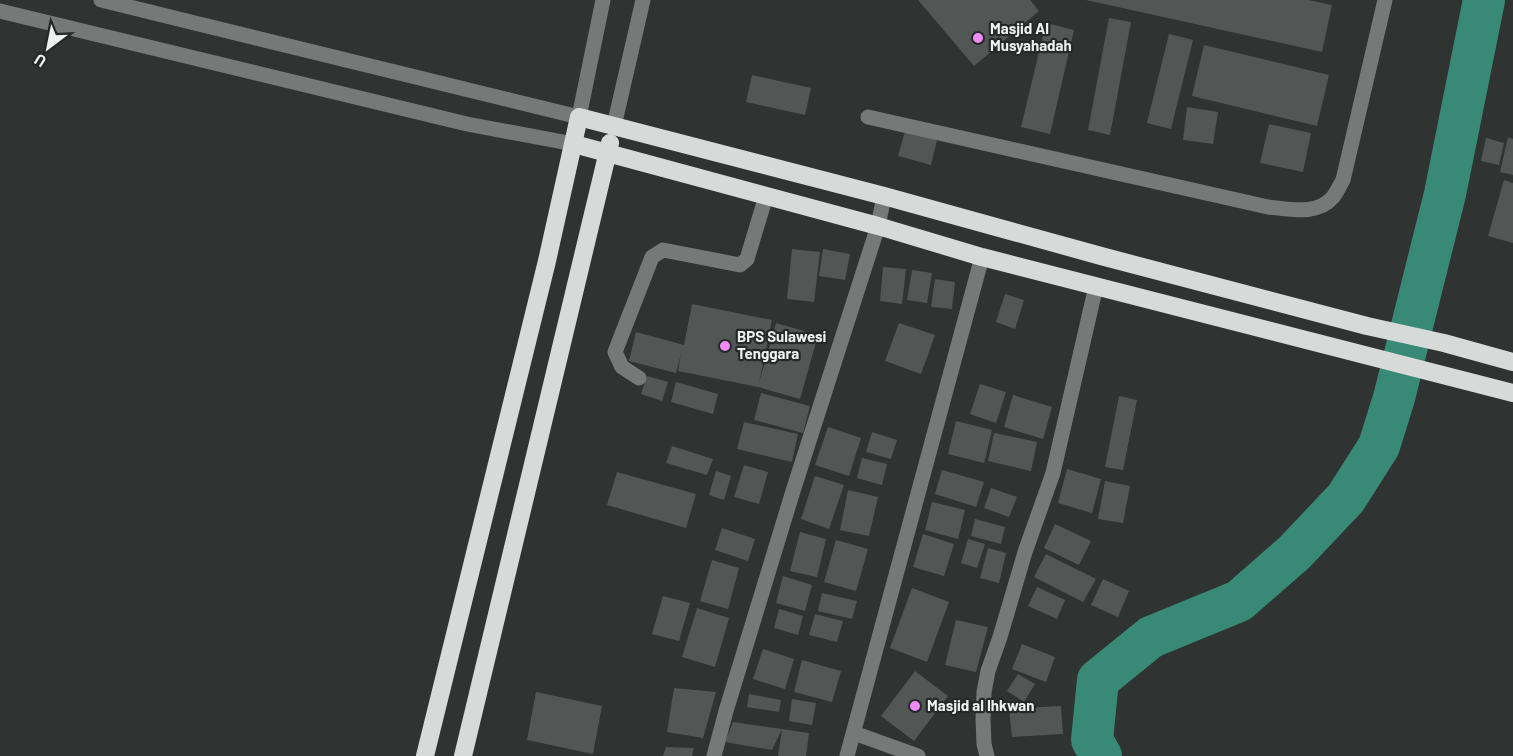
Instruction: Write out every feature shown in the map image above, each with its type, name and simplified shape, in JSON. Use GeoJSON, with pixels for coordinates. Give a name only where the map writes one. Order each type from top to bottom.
{"type":"FeatureCollection","features":[{"type":"Feature","properties":{"kind":"highway"},"geometry":{"type":"LineString","coordinates":[[424,756],[541,284],[579,117],[884,196],[1367,326],[1444,343],[1513,362]]}},
{"type":"Feature","properties":{"kind":"highway"},"geometry":{"type":"LineString","coordinates":[[463,756],[614,126]]}},
{"type":"Feature","properties":{"kind":"highway"},"geometry":{"type":"LineString","coordinates":[[574,144],[878,226],[982,257],[1513,393]]}},
{"type":"Feature","properties":{"kind":"street"},"geometry":{"type":"LineString","coordinates":[[101,0],[579,117],[603,0]]}},
{"type":"Feature","properties":{"kind":"street"},"geometry":{"type":"LineString","coordinates":[[614,126],[643,0]]}},
{"type":"Feature","properties":{"kind":"street"},"geometry":{"type":"LineString","coordinates":[[868,117],[1268,207],[1309,211],[1323,205],[1333,197],[1343,180],[1385,0]]}},
{"type":"Feature","properties":{"kind":"street"},"geometry":{"type":"LineString","coordinates":[[0,11],[467,124],[574,144]]}},
{"type":"Feature","properties":{"kind":"street"},"geometry":{"type":"LineString","coordinates":[[639,378],[622,367],[615,352],[652,257],[663,250],[740,265],[747,260],[766,196]]}},
{"type":"Feature","properties":{"kind":"street"},"geometry":{"type":"LineString","coordinates":[[714,756],[793,491],[878,226],[884,196]]}},
{"type":"Feature","properties":{"kind":"street"},"geometry":{"type":"LineString","coordinates":[[847,756],[982,257]]}},
{"type":"Feature","properties":{"kind":"street"},"geometry":{"type":"LineString","coordinates":[[987,756],[982,719],[988,671],[1025,552],[1053,473],[1096,286]]}},
{"type":"Feature","properties":{"kind":"street"},"geometry":{"type":"LineString","coordinates":[[854,733],[918,756]]}},
{"type":"Feature","properties":{"kind":"building","name":"Masjid Al Musyahadah"},"geometry":{"type":"Polygon","coordinates":[[[918,0],[1030,0],[1039,11],[974,66],[918,0]]]}},
{"type":"Feature","properties":{"kind":"building"},"geometry":{"type":"Polygon","coordinates":[[[1086,0],[1309,0],[1332,5],[1322,52],[1086,0]]]}},
{"type":"Feature","properties":{"kind":"building"},"geometry":{"type":"Polygon","coordinates":[[[1109,18],[1131,22],[1110,135],[1088,130],[1109,18]]]}},
{"type":"Feature","properties":{"kind":"building"},"geometry":{"type":"Polygon","coordinates":[[[1046,23],[1074,30],[1050,134],[1021,127],[1046,23]]]}},
{"type":"Feature","properties":{"kind":"building"},"geometry":{"type":"Polygon","coordinates":[[[1169,34],[1193,40],[1171,129],[1147,123],[1169,34]]]}},
{"type":"Feature","properties":{"kind":"building"},"geometry":{"type":"Polygon","coordinates":[[[1204,45],[1329,75],[1317,126],[1192,96],[1204,45]]]}},
{"type":"Feature","properties":{"kind":"building"},"geometry":{"type":"Polygon","coordinates":[[[752,75],[811,88],[805,115],[746,102],[752,75]]]}},
{"type":"Feature","properties":{"kind":"building"},"geometry":{"type":"Polygon","coordinates":[[[1187,107],[1218,112],[1213,144],[1183,140],[1187,107]]]}},
{"type":"Feature","properties":{"kind":"building"},"geometry":{"type":"Polygon","coordinates":[[[1269,124],[1311,133],[1303,172],[1260,163],[1269,124]]]}},
{"type":"Feature","properties":{"kind":"building"},"geometry":{"type":"Polygon","coordinates":[[[905,131],[937,140],[931,165],[898,156],[905,131]]]}},
{"type":"Feature","properties":{"kind":"building"},"geometry":{"type":"Polygon","coordinates":[[[1508,137],[1513,139],[1513,175],[1500,172],[1508,137]]]}},
{"type":"Feature","properties":{"kind":"building"},"geometry":{"type":"Polygon","coordinates":[[[1486,138],[1504,143],[1499,165],[1481,161],[1486,138]]]}},
{"type":"Feature","properties":{"kind":"building"},"geometry":{"type":"Polygon","coordinates":[[[1504,180],[1513,183],[1513,243],[1488,236],[1504,180]]]}},
{"type":"Feature","properties":{"kind":"building"},"geometry":{"type":"Polygon","coordinates":[[[792,249],[820,252],[814,302],[787,299],[792,249]]]}},
{"type":"Feature","properties":{"kind":"building"},"geometry":{"type":"Polygon","coordinates":[[[823,249],[850,254],[845,280],[819,276],[823,249]]]}},
{"type":"Feature","properties":{"kind":"building"},"geometry":{"type":"Polygon","coordinates":[[[883,267],[906,269],[902,304],[880,301],[883,267]]]}},
{"type":"Feature","properties":{"kind":"building"},"geometry":{"type":"Polygon","coordinates":[[[912,270],[932,273],[927,303],[907,300],[912,270]]]}},
{"type":"Feature","properties":{"kind":"building"},"geometry":{"type":"Polygon","coordinates":[[[935,279],[955,282],[952,309],[931,307],[935,279]]]}},
{"type":"Feature","properties":{"kind":"building"},"geometry":{"type":"Polygon","coordinates":[[[1005,294],[1024,300],[1015,329],[996,322],[1005,294]]]}},
{"type":"Feature","properties":{"kind":"building"},"geometry":{"type":"Polygon","coordinates":[[[692,304],[772,320],[759,383],[776,323],[818,335],[800,399],[758,387],[678,371],[681,354],[676,373],[629,361],[636,332],[684,345],[692,304]]]}},
{"type":"Feature","properties":{"kind":"building"},"geometry":{"type":"Polygon","coordinates":[[[899,323],[935,335],[921,374],[885,361],[899,323]]]}},
{"type":"Feature","properties":{"kind":"building"},"geometry":{"type":"Polygon","coordinates":[[[647,376],[668,382],[662,401],[641,394],[647,376]]]}},
{"type":"Feature","properties":{"kind":"building"},"geometry":{"type":"Polygon","coordinates":[[[676,382],[718,394],[713,414],[671,402],[676,382]]]}},
{"type":"Feature","properties":{"kind":"building"},"geometry":{"type":"Polygon","coordinates":[[[980,384],[1006,392],[996,423],[970,414],[980,384]]]}},
{"type":"Feature","properties":{"kind":"building"},"geometry":{"type":"Polygon","coordinates":[[[761,393],[810,406],[803,433],[754,420],[761,393]]]}},
{"type":"Feature","properties":{"kind":"building"},"geometry":{"type":"Polygon","coordinates":[[[1013,395],[1052,407],[1043,439],[1004,427],[1013,395]]]}},
{"type":"Feature","properties":{"kind":"building"},"geometry":{"type":"Polygon","coordinates":[[[1119,396],[1137,400],[1123,470],[1105,467],[1119,396]]]}},
{"type":"Feature","properties":{"kind":"building"},"geometry":{"type":"Polygon","coordinates":[[[956,421],[992,430],[984,463],[948,454],[956,421]]]}},
{"type":"Feature","properties":{"kind":"building"},"geometry":{"type":"Polygon","coordinates":[[[744,422],[798,434],[792,462],[737,449],[744,422]]]}},
{"type":"Feature","properties":{"kind":"building"},"geometry":{"type":"Polygon","coordinates":[[[828,427],[861,438],[849,476],[815,465],[828,427]]]}},
{"type":"Feature","properties":{"kind":"building"},"geometry":{"type":"Polygon","coordinates":[[[872,432],[897,440],[891,459],[866,452],[872,432]]]}},
{"type":"Feature","properties":{"kind":"building"},"geometry":{"type":"Polygon","coordinates":[[[994,433],[1037,442],[1031,471],[988,461],[994,433]]]}},
{"type":"Feature","properties":{"kind":"building"},"geometry":{"type":"Polygon","coordinates":[[[672,446],[713,459],[707,475],[666,463],[672,446]]]}},
{"type":"Feature","properties":{"kind":"building"},"geometry":{"type":"Polygon","coordinates":[[[862,458],[887,464],[882,485],[857,478],[862,458]]]}},
{"type":"Feature","properties":{"kind":"building"},"geometry":{"type":"Polygon","coordinates":[[[744,465],[768,472],[759,504],[734,497],[744,465]]]}},
{"type":"Feature","properties":{"kind":"building"},"geometry":{"type":"Polygon","coordinates":[[[1067,469],[1101,479],[1092,513],[1058,503],[1067,469]]]}},
{"type":"Feature","properties":{"kind":"building"},"geometry":{"type":"Polygon","coordinates":[[[942,470],[984,482],[976,507],[935,494],[942,470]]]}},
{"type":"Feature","properties":{"kind":"building"},"geometry":{"type":"Polygon","coordinates":[[[716,471],[731,476],[724,500],[709,495],[716,471]]]}},
{"type":"Feature","properties":{"kind":"building"},"geometry":{"type":"Polygon","coordinates":[[[617,472],[696,494],[686,528],[607,505],[617,472]]]}},
{"type":"Feature","properties":{"kind":"building"},"geometry":{"type":"Polygon","coordinates":[[[815,476],[844,485],[829,529],[801,519],[815,476]]]}},
{"type":"Feature","properties":{"kind":"building"},"geometry":{"type":"Polygon","coordinates":[[[1105,481],[1130,486],[1123,523],[1098,519],[1105,481]]]}},
{"type":"Feature","properties":{"kind":"building"},"geometry":{"type":"Polygon","coordinates":[[[991,488],[1017,497],[1009,517],[984,508],[991,488]]]}},
{"type":"Feature","properties":{"kind":"building"},"geometry":{"type":"Polygon","coordinates":[[[848,490],[878,497],[869,536],[840,530],[848,490]]]}},
{"type":"Feature","properties":{"kind":"building"},"geometry":{"type":"Polygon","coordinates":[[[932,502],[965,510],[958,539],[925,530],[932,502]]]}},
{"type":"Feature","properties":{"kind":"building"},"geometry":{"type":"Polygon","coordinates":[[[975,519],[1005,527],[1001,544],[971,536],[975,519]]]}},
{"type":"Feature","properties":{"kind":"building"},"geometry":{"type":"Polygon","coordinates":[[[1055,524],[1091,541],[1079,565],[1044,548],[1055,524]]]}},
{"type":"Feature","properties":{"kind":"building"},"geometry":{"type":"Polygon","coordinates":[[[722,528],[755,539],[748,561],[715,550],[722,528]]]}},
{"type":"Feature","properties":{"kind":"building"},"geometry":{"type":"Polygon","coordinates":[[[800,532],[826,539],[817,577],[790,571],[800,532]]]}},
{"type":"Feature","properties":{"kind":"building"},"geometry":{"type":"Polygon","coordinates":[[[923,534],[954,544],[944,576],[913,567],[923,534]]]}},
{"type":"Feature","properties":{"kind":"building"},"geometry":{"type":"Polygon","coordinates":[[[968,539],[985,544],[977,568],[961,563],[968,539]]]}},
{"type":"Feature","properties":{"kind":"building"},"geometry":{"type":"Polygon","coordinates":[[[836,540],[868,549],[856,591],[824,582],[836,540]]]}},
{"type":"Feature","properties":{"kind":"building"},"geometry":{"type":"Polygon","coordinates":[[[988,548],[1006,553],[999,583],[980,578],[988,548]]]}},
{"type":"Feature","properties":{"kind":"building"},"geometry":{"type":"Polygon","coordinates":[[[1046,554],[1096,579],[1083,602],[1034,577],[1046,554]]]}},
{"type":"Feature","properties":{"kind":"building"},"geometry":{"type":"Polygon","coordinates":[[[712,560],[739,568],[728,609],[700,601],[712,560]]]}},
{"type":"Feature","properties":{"kind":"building"},"geometry":{"type":"Polygon","coordinates":[[[783,576],[812,585],[805,611],[776,603],[783,576]]]}},
{"type":"Feature","properties":{"kind":"building"},"geometry":{"type":"Polygon","coordinates":[[[1103,579],[1129,591],[1118,617],[1091,605],[1103,579]]]}},
{"type":"Feature","properties":{"kind":"building"},"geometry":{"type":"Polygon","coordinates":[[[1037,587],[1065,600],[1057,619],[1028,606],[1037,587]]]}},
{"type":"Feature","properties":{"kind":"building"},"geometry":{"type":"Polygon","coordinates":[[[912,588],[949,602],[927,662],[890,648],[912,588]]]}},
{"type":"Feature","properties":{"kind":"building"},"geometry":{"type":"Polygon","coordinates":[[[822,593],[857,601],[852,619],[818,611],[822,593]]]}},
{"type":"Feature","properties":{"kind":"building"},"geometry":{"type":"Polygon","coordinates":[[[663,596],[690,603],[679,641],[652,634],[663,596]]]}},
{"type":"Feature","properties":{"kind":"building"},"geometry":{"type":"Polygon","coordinates":[[[697,608],[729,618],[715,667],[682,657],[697,608]]]}},
{"type":"Feature","properties":{"kind":"building"},"geometry":{"type":"Polygon","coordinates":[[[779,609],[803,616],[798,635],[774,628],[779,609]]]}},
{"type":"Feature","properties":{"kind":"building"},"geometry":{"type":"Polygon","coordinates":[[[815,614],[843,621],[837,642],[809,635],[815,614]]]}},
{"type":"Feature","properties":{"kind":"building"},"geometry":{"type":"Polygon","coordinates":[[[956,620],[988,627],[976,672],[945,665],[956,620]]]}},
{"type":"Feature","properties":{"kind":"building"},"geometry":{"type":"Polygon","coordinates":[[[1022,644],[1055,657],[1046,682],[1012,669],[1022,644]]]}},
{"type":"Feature","properties":{"kind":"building"},"geometry":{"type":"Polygon","coordinates":[[[763,649],[794,659],[785,689],[753,679],[763,649]]]}},
{"type":"Feature","properties":{"kind":"building"},"geometry":{"type":"Polygon","coordinates":[[[802,660],[841,671],[832,702],[794,692],[802,660]]]}},
{"type":"Feature","properties":{"kind":"building","name":"Masjid al Ihkwan"},"geometry":{"type":"Polygon","coordinates":[[[915,671],[948,696],[914,741],[881,716],[915,671]]]}},
{"type":"Feature","properties":{"kind":"building"},"geometry":{"type":"Polygon","coordinates":[[[1018,674],[1035,684],[1024,702],[1007,691],[1018,674]]]}},
{"type":"Feature","properties":{"kind":"building"},"geometry":{"type":"Polygon","coordinates":[[[674,688],[716,692],[703,738],[667,732],[674,688]]]}},
{"type":"Feature","properties":{"kind":"building"},"geometry":{"type":"Polygon","coordinates":[[[536,692],[602,706],[593,754],[527,740],[536,692]]]}},
{"type":"Feature","properties":{"kind":"building"},"geometry":{"type":"Polygon","coordinates":[[[749,694],[781,700],[779,712],[747,707],[749,694]]]}},
{"type":"Feature","properties":{"kind":"building"},"geometry":{"type":"Polygon","coordinates":[[[792,699],[816,703],[812,725],[789,721],[792,699]]]}},
{"type":"Feature","properties":{"kind":"building"},"geometry":{"type":"Polygon","coordinates":[[[1061,706],[1063,734],[1012,737],[1009,709],[1061,706]]]}},
{"type":"Feature","properties":{"kind":"building"},"geometry":{"type":"Polygon","coordinates":[[[733,722],[782,729],[772,750],[725,742],[733,722]]]}},
{"type":"Feature","properties":{"kind":"building"},"geometry":{"type":"Polygon","coordinates":[[[782,729],[809,733],[806,756],[778,756],[782,729]]]}},
{"type":"Feature","properties":{"kind":"building"},"geometry":{"type":"Polygon","coordinates":[[[666,747],[694,748],[692,756],[663,756],[666,747]]]}},
{"type":"Feature","properties":{"kind":"waterway"},"geometry":{"type":"LineString","coordinates":[[1101,756],[1092,740],[1098,680],[1151,637],[1239,601],[1294,553],[1346,498],[1379,446],[1394,398],[1445,194],[1484,0]]}},
{"type":"Feature","properties":{"kind":"place","name":"Masjid Al Musyahadah"},"geometry":{"type":"Point","coordinates":[978,38]}},
{"type":"Feature","properties":{"kind":"place","name":"BPS Sulawesi Tenggara"},"geometry":{"type":"Point","coordinates":[725,346]}},
{"type":"Feature","properties":{"kind":"place","name":"Masjid al Ihkwan"},"geometry":{"type":"Point","coordinates":[915,706]}}]}
